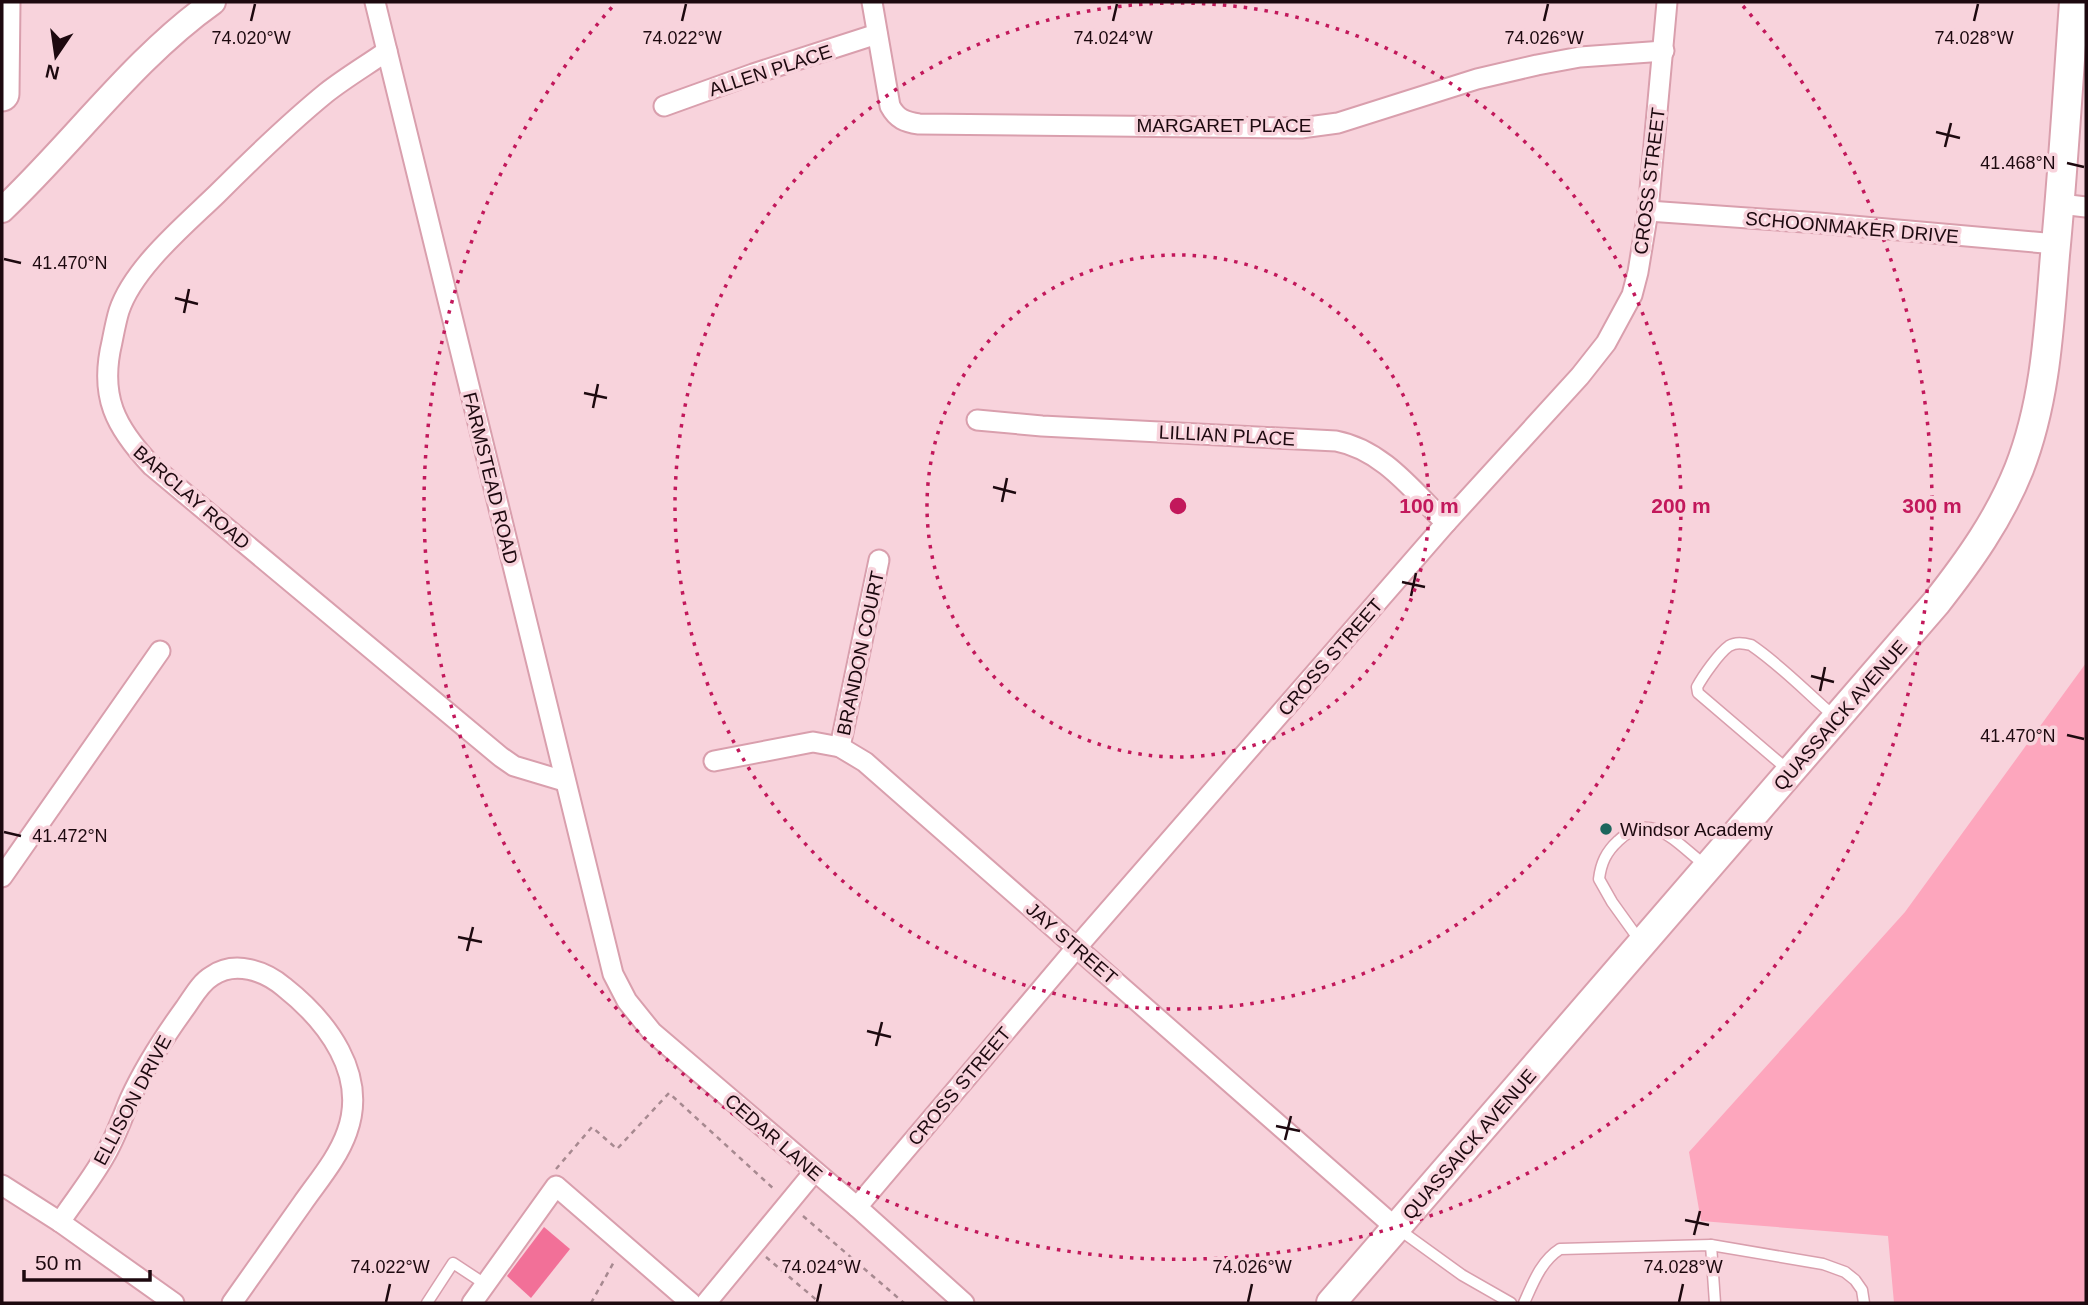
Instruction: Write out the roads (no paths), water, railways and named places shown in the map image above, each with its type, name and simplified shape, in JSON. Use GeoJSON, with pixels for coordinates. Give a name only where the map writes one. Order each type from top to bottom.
{"type":"FeatureCollection","features":[{"type":"Feature","properties":{"kind":"highway"},"geometry":{"type":"LineString","coordinates":[[2,94],[3,2]]}},
{"type":"Feature","properties":{"kind":"main road","name":"QUASSAICK AVENUE"},"geometry":{"type":"LineString","coordinates":[[1331,1303],[1936,603],[1976,551],[2000,510],[2019,467],[2038,408],[2048,350],[2056,244],[2073,206],[2074,2]]}},
{"type":"Feature","properties":{"kind":"street"},"geometry":{"type":"LineString","coordinates":[[2,210],[144,62],[197,13],[213,2]]}},
{"type":"Feature","properties":{"kind":"street","name":"FARMSTEAD ROAD"},"geometry":{"type":"LineString","coordinates":[[375,2],[606,953]]}},
{"type":"Feature","properties":{"kind":"street"},"geometry":{"type":"LineString","coordinates":[[872,2],[877,34]]}},
{"type":"Feature","properties":{"kind":"street","name":"CROSS STREET"},"geometry":{"type":"LineString","coordinates":[[857,1207],[1077,947],[1446,523],[1580,376],[1605,343],[1632,295],[1638,272],[1648,211],[1667,2]]}},
{"type":"Feature","properties":{"kind":"street","name":"ALLEN PLACE"},"geometry":{"type":"LineString","coordinates":[[664,106],[877,34]]}},
{"type":"Feature","properties":{"kind":"street","name":"MARGARET PLACE"},"geometry":{"type":"LineString","coordinates":[[877,34],[890,106],[894,114],[902,120],[919,124],[1301,128],[1338,123],[1477,79],[1537,65],[1580,57],[1664,51]]}},
{"type":"Feature","properties":{"kind":"street","name":"BARCLAY ROAD"},"geometry":{"type":"LineString","coordinates":[[387,51],[328,92],[270,142],[155,255],[129,290],[119,310],[107,362],[107,388],[116,417],[125,434],[152,466],[501,757],[514,766],[564,781]]}},
{"type":"Feature","properties":{"kind":"street","name":"SCHOONMAKER DRIVE"},"geometry":{"type":"LineString","coordinates":[[1648,211],[2056,244]]}},
{"type":"Feature","properties":{"kind":"street","name":"LILLIAN PLACE"},"geometry":{"type":"LineString","coordinates":[[977,420],[1354,444],[1386,464],[1446,523]]}},
{"type":"Feature","properties":{"kind":"street","name":"BRANDON COURT"},"geometry":{"type":"LineString","coordinates":[[840,747],[879,560]]}},
{"type":"Feature","properties":{"kind":"street"},"geometry":{"type":"LineString","coordinates":[[2,877],[160,651]]}},
{"type":"Feature","properties":{"kind":"street","name":"JAY STREET"},"geometry":{"type":"LineString","coordinates":[[714,761],[813,742],[840,747],[865,762],[1396,1228]]}},
{"type":"Feature","properties":{"kind":"street","name":"CEDAR LANE"},"geometry":{"type":"LineString","coordinates":[[606,953],[613,974],[627,1000],[652,1032],[857,1207],[964,1303]]}},
{"type":"Feature","properties":{"kind":"street","name":"ELLISON DRIVE"},"geometry":{"type":"LineString","coordinates":[[60,1222],[104,1157],[158,1045],[209,977],[234,969],[254,969],[270,975],[318,1017],[340,1049],[347,1064],[351,1118],[346,1135],[330,1164],[232,1303]]}},
{"type":"Feature","properties":{"kind":"street"},"geometry":{"type":"LineString","coordinates":[[706,1303],[814,1172]]}},
{"type":"Feature","properties":{"kind":"street"},"geometry":{"type":"LineString","coordinates":[[472,1303],[554,1179],[691,1303]]}},
{"type":"Feature","properties":{"kind":"street"},"geometry":{"type":"LineString","coordinates":[[2,1185],[60,1222],[174,1303]]}},
{"type":"Feature","properties":{"kind":"lane"},"geometry":{"type":"LineString","coordinates":[[1790,772],[1698,692],[1697,687],[1702,679],[1729,646],[1743,642],[1751,645],[1795,678],[1801,687],[1837,719]]}},
{"type":"Feature","properties":{"kind":"lane"},"geometry":{"type":"LineString","coordinates":[[1642,944],[1612,902],[1600,879],[1605,857],[1612,846],[1631,829],[1649,827],[1664,833],[1708,867]]}},
{"type":"Feature","properties":{"kind":"lane"},"geometry":{"type":"LineString","coordinates":[[1396,1228],[1462,1275],[1511,1303]]}},
{"type":"Feature","properties":{"kind":"lane"},"geometry":{"type":"LineString","coordinates":[[1711,1245],[1715,1303]]}},
{"type":"Feature","properties":{"kind":"lane"},"geometry":{"type":"LineString","coordinates":[[1524,1303],[1542,1266],[1550,1255],[1560,1249],[1711,1245],[1836,1268],[1855,1280],[1862,1290],[1864,1303]]}},
{"type":"Feature","properties":{"kind":"lane"},"geometry":{"type":"LineString","coordinates":[[427,1303],[453,1263],[485,1284]]}},
{"type":"Feature","properties":{"kind":"place","name":"Windsor Academy"},"geometry":{"type":"Point","coordinates":[1606,829]}}]}
